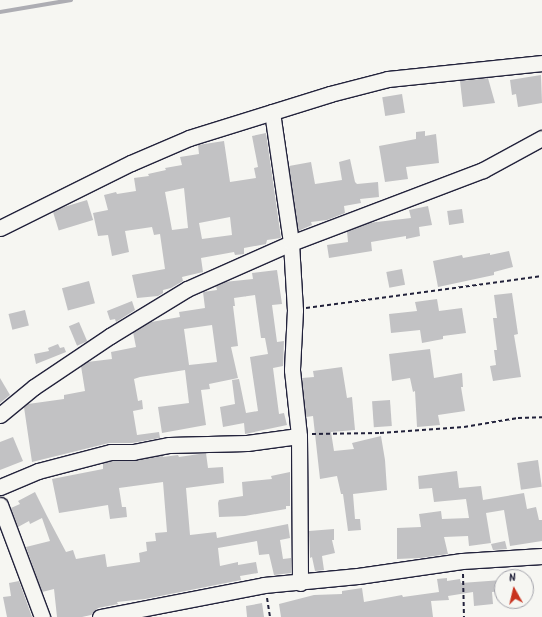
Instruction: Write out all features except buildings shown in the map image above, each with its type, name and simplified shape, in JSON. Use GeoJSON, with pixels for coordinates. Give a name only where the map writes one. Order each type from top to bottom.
{"type":"FeatureCollection","features":[{"type":"Feature","properties":{"kind":"street"},"geometry":{"type":"LineString","coordinates":[[0,228],[131,163],[189,138],[330,94],[388,79],[542,63]]}},
{"type":"Feature","properties":{"kind":"street"},"geometry":{"type":"LineString","coordinates":[[272,112],[291,243],[295,310],[292,370],[298,436],[300,583]]}},
{"type":"Feature","properties":{"kind":"street"},"geometry":{"type":"LineString","coordinates":[[0,415],[34,387],[110,336],[187,289],[291,243],[483,170],[542,138]]}},
{"type":"Feature","properties":{"kind":"street"},"geometry":{"type":"LineString","coordinates":[[0,487],[38,471],[111,452],[133,452],[170,445],[247,443],[298,436]]}},
{"type":"Feature","properties":{"kind":"street"},"geometry":{"type":"LineString","coordinates":[[0,505],[42,617]]}},
{"type":"Feature","properties":{"kind":"street"},"geometry":{"type":"LineString","coordinates":[[100,617],[264,585],[300,583],[462,561],[542,556]]}},
{"type":"Feature","properties":{"kind":"path"},"geometry":{"type":"LineString","coordinates":[[295,310],[542,276]]}},
{"type":"Feature","properties":{"kind":"path"},"geometry":{"type":"LineString","coordinates":[[298,436],[312,434],[380,433],[464,427],[518,418],[542,417]]}},
{"type":"Feature","properties":{"kind":"path"},"geometry":{"type":"LineString","coordinates":[[462,561],[464,617]]}},
{"type":"Feature","properties":{"kind":"path"},"geometry":{"type":"LineString","coordinates":[[264,585],[270,617]]}},
{"type":"Feature","properties":{"kind":"waterway"},"geometry":{"type":"LineString","coordinates":[[0,12],[71,0]]}}]}
